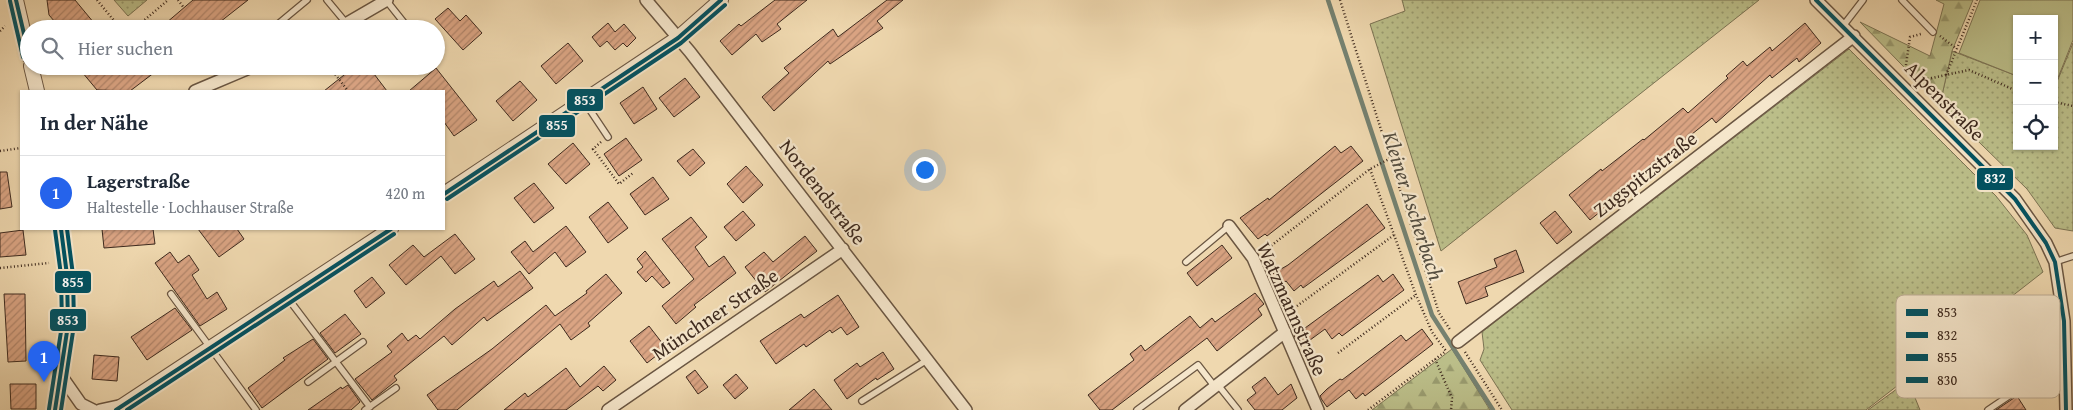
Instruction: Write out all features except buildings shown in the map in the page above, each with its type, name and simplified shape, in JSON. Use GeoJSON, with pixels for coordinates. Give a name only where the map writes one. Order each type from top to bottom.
{"type":"FeatureCollection","features":[{"type":"Feature","properties":{"kind":"street"},"geometry":{"type":"LineString","coordinates":[[16,0],[21,20]]}},
{"type":"Feature","properties":{"kind":"street"},"geometry":{"type":"LineString","coordinates":[[352,20],[387,0]]}},
{"type":"Feature","properties":{"kind":"street","name":"Nordendstraße"},"geometry":{"type":"LineString","coordinates":[[646,0],[678,38],[843,249],[966,410]]}},
{"type":"Feature","properties":{"kind":"street"},"geometry":{"type":"LineString","coordinates":[[445,193],[678,38],[721,0]]}},
{"type":"Feature","properties":{"kind":"street","name":"Alpenstraße"},"geometry":{"type":"LineString","coordinates":[[1816,0],[1904,79],[2015,199],[2046,243],[2055,262],[2060,295]]}},
{"type":"Feature","properties":{"kind":"street","name":"Zugspitzstraße"},"geometry":{"type":"LineString","coordinates":[[1458,342],[1854,36]]}},
{"type":"Feature","properties":{"kind":"street"},"geometry":{"type":"LineString","coordinates":[[33,75],[37,90]]}},
{"type":"Feature","properties":{"kind":"street"},"geometry":{"type":"LineString","coordinates":[[197,90],[233,75]]}},
{"type":"Feature","properties":{"kind":"street","name":"Watzmannstraße"},"geometry":{"type":"LineString","coordinates":[[1229,226],[1254,258],[1318,410]]}},
{"type":"Feature","properties":{"kind":"street"},"geometry":{"type":"LineString","coordinates":[[55,410],[68,325],[66,275],[61,230]]}},
{"type":"Feature","properties":{"kind":"street"},"geometry":{"type":"LineString","coordinates":[[100,410],[119,408],[389,230]]}},
{"type":"Feature","properties":{"kind":"street","name":"Münchner Straße"},"geometry":{"type":"LineString","coordinates":[[608,410],[843,249]]}},
{"type":"Feature","properties":{"kind":"street","name":"Alpenstraße"},"geometry":{"type":"LineString","coordinates":[[2060,295],[2064,322],[2066,410]]}},
{"type":"Feature","properties":{"kind":"street"},"geometry":{"type":"LineString","coordinates":[[1185,410],[1285,332]]}},
{"type":"Feature","properties":{"kind":"street"},"geometry":{"type":"LineString","coordinates":[[60,374],[81,404],[93,410]]}},
{"type":"Feature","properties":{"kind":"lane"},"geometry":{"type":"LineString","coordinates":[[283,20],[307,0]]}},
{"type":"Feature","properties":{"kind":"lane"},"geometry":{"type":"LineString","coordinates":[[327,0],[339,20]]}},
{"type":"Feature","properties":{"kind":"lane"},"geometry":{"type":"LineString","coordinates":[[387,0],[402,20]]}},
{"type":"Feature","properties":{"kind":"lane"},"geometry":{"type":"LineString","coordinates":[[1843,26],[1863,0]]}},
{"type":"Feature","properties":{"kind":"lane"},"geometry":{"type":"LineString","coordinates":[[1902,0],[1933,32]]}},
{"type":"Feature","properties":{"kind":"lane"},"geometry":{"type":"LineString","coordinates":[[583,100],[608,137]]}},
{"type":"Feature","properties":{"kind":"lane"},"geometry":{"type":"LineString","coordinates":[[1186,262],[1229,226]]}},
{"type":"Feature","properties":{"kind":"lane"},"geometry":{"type":"LineString","coordinates":[[2055,262],[2073,256]]}},
{"type":"Feature","properties":{"kind":"lane"},"geometry":{"type":"LineString","coordinates":[[171,294],[256,410]]}},
{"type":"Feature","properties":{"kind":"lane"},"geometry":{"type":"LineString","coordinates":[[287,297],[336,362],[367,408],[396,388]]}},
{"type":"Feature","properties":{"kind":"lane"},"geometry":{"type":"LineString","coordinates":[[308,382],[363,342]]}},
{"type":"Feature","properties":{"kind":"lane"},"geometry":{"type":"LineString","coordinates":[[862,401],[927,360]]}},
{"type":"Feature","properties":{"kind":"lane"},"geometry":{"type":"LineString","coordinates":[[1137,410],[1198,365],[1238,410]]}},
{"type":"Feature","properties":{"kind":"lane"},"geometry":{"type":"LineString","coordinates":[[2060,374],[2065,373]]}},
{"type":"Feature","properties":{"kind":"lane"},"geometry":{"type":"LineString","coordinates":[[1988,410],[2006,398]]}},
{"type":"Feature","properties":{"kind":"path"},"geometry":{"type":"LineString","coordinates":[[97,0],[114,20]]}},
{"type":"Feature","properties":{"kind":"path"},"geometry":{"type":"LineString","coordinates":[[145,20],[168,0]]}},
{"type":"Feature","properties":{"kind":"path"},"geometry":{"type":"LineString","coordinates":[[178,0],[184,8]]}},
{"type":"Feature","properties":{"kind":"path"},"geometry":{"type":"LineString","coordinates":[[1340,0],[1439,313],[1502,410]]}},
{"type":"Feature","properties":{"kind":"path"},"geometry":{"type":"LineString","coordinates":[[1946,75],[1977,0]]}},
{"type":"Feature","properties":{"kind":"path"},"geometry":{"type":"LineString","coordinates":[[0,31],[5,26]]}},
{"type":"Feature","properties":{"kind":"path"},"geometry":{"type":"LineString","coordinates":[[1957,49],[1933,32],[1910,37],[1904,79],[1946,75],[1969,70],[2013,89]]}},
{"type":"Feature","properties":{"kind":"path"},"geometry":{"type":"LineString","coordinates":[[336,75],[347,90]]}},
{"type":"Feature","properties":{"kind":"path"},"geometry":{"type":"LineString","coordinates":[[2058,103],[2073,106]]}},
{"type":"Feature","properties":{"kind":"path"},"geometry":{"type":"LineString","coordinates":[[608,137],[593,148],[619,184],[633,173]]}},
{"type":"Feature","properties":{"kind":"path"},"geometry":{"type":"LineString","coordinates":[[0,151],[20,148]]}},
{"type":"Feature","properties":{"kind":"path"},"geometry":{"type":"LineString","coordinates":[[1254,258],[1370,169],[1390,159]]}},
{"type":"Feature","properties":{"kind":"path"},"geometry":{"type":"LineString","coordinates":[[1368,410],[1446,351],[1432,332],[1416,295],[1370,169]]}},
{"type":"Feature","properties":{"kind":"path"},"geometry":{"type":"LineString","coordinates":[[1297,306],[1394,235]]}},
{"type":"Feature","properties":{"kind":"path"},"geometry":{"type":"LineString","coordinates":[[0,268],[49,264]]}},
{"type":"Feature","properties":{"kind":"path"},"geometry":{"type":"LineString","coordinates":[[1338,353],[1416,295]]}},
{"type":"Feature","properties":{"kind":"path"},"geometry":{"type":"LineString","coordinates":[[1434,359],[1452,398],[1451,410]]}},
{"type":"Feature","properties":{"kind":"green space"},"geometry":{"type":"Polygon","coordinates":[[[114,0],[147,0],[128,16],[114,0]]]}},
{"type":"Feature","properties":{"kind":"green space"},"geometry":{"type":"Polygon","coordinates":[[[1402,0],[1759,0],[1441,251],[1370,24],[1405,11],[1402,0]]]}},
{"type":"Feature","properties":{"kind":"green space"},"geometry":{"type":"Polygon","coordinates":[[[1936,0],[1973,0],[1952,51],[1940,104],[1860,22],[1930,56],[1944,4],[1936,0]]]}},
{"type":"Feature","properties":{"kind":"green space"},"geometry":{"type":"Polygon","coordinates":[[[1980,0],[2073,0],[2073,40],[2058,78],[2058,15],[2013,15],[2013,74],[1959,53],[1980,0]]]}},
{"type":"Feature","properties":{"kind":"green space"},"geometry":{"type":"Polygon","coordinates":[[[2073,43],[2073,231],[2055,228],[2027,189],[1940,104],[1952,51],[2013,74],[2013,150],[2058,150],[2058,79],[2073,43]]]}},
{"type":"Feature","properties":{"kind":"green space"},"geometry":{"type":"Polygon","coordinates":[[[1849,49],[1996,196],[2027,235],[2043,272],[2013,295],[1896,295],[1896,387],[1866,410],[1512,410],[1480,360],[1484,349],[1482,332],[1849,49]]]}},
{"type":"Feature","properties":{"kind":"green space"},"geometry":{"type":"Polygon","coordinates":[[[1452,349],[1490,410],[1372,410],[1452,349]]]}},
{"type":"Feature","properties":{"kind":"green space"},"geometry":{"type":"Polygon","coordinates":[[[1896,390],[1896,398],[1915,398],[1920,410],[1868,410],[1896,390]]]}},
{"type":"Feature","properties":{"kind":"waterway","name":"Kleiner Ascherbach"},"geometry":{"type":"LineString","coordinates":[[1328,0],[1432,315],[1493,410]]}},
{"type":"Feature","properties":{"kind":"transit line","name":"853"},"geometry":{"type":"LineString","coordinates":[[16,0],[21,20]]}},
{"type":"Feature","properties":{"kind":"transit line","name":"853"},"geometry":{"type":"LineString","coordinates":[[445,193],[678,38],[721,0]]}},
{"type":"Feature","properties":{"kind":"transit line","name":"832"},"geometry":{"type":"LineString","coordinates":[[1816,0],[2015,199],[2046,243],[2055,262],[2064,321],[2066,410]]}},
{"type":"Feature","properties":{"kind":"transit line","name":"855"},"geometry":{"type":"LineString","coordinates":[[10,1],[20,44]]}},
{"type":"Feature","properties":{"kind":"transit line","name":"855"},"geometry":{"type":"LineString","coordinates":[[447,199],[681,43],[725,5]]}},
{"type":"Feature","properties":{"kind":"transit line","name":"830"},"geometry":{"type":"LineString","coordinates":[[49,409],[62,325],[61,275],[55,230]]}},
{"type":"Feature","properties":{"kind":"transit line","name":"853"},"geometry":{"type":"LineString","coordinates":[[55,410],[68,325],[67,275],[61,230]]}},
{"type":"Feature","properties":{"kind":"transit line","name":"855"},"geometry":{"type":"LineString","coordinates":[[61,410],[74,325],[73,275],[67,230]]}},
{"type":"Feature","properties":{"kind":"transit line","name":"853"},"geometry":{"type":"LineString","coordinates":[[116,410],[389,230]]}},
{"type":"Feature","properties":{"kind":"transit line","name":"855"},"geometry":{"type":"LineString","coordinates":[[127,410],[394,234]]}},
{"type":"Feature","properties":{"kind":"place","name":"Lagerstraße"},"geometry":{"type":"Point","coordinates":[44,382]}}]}
